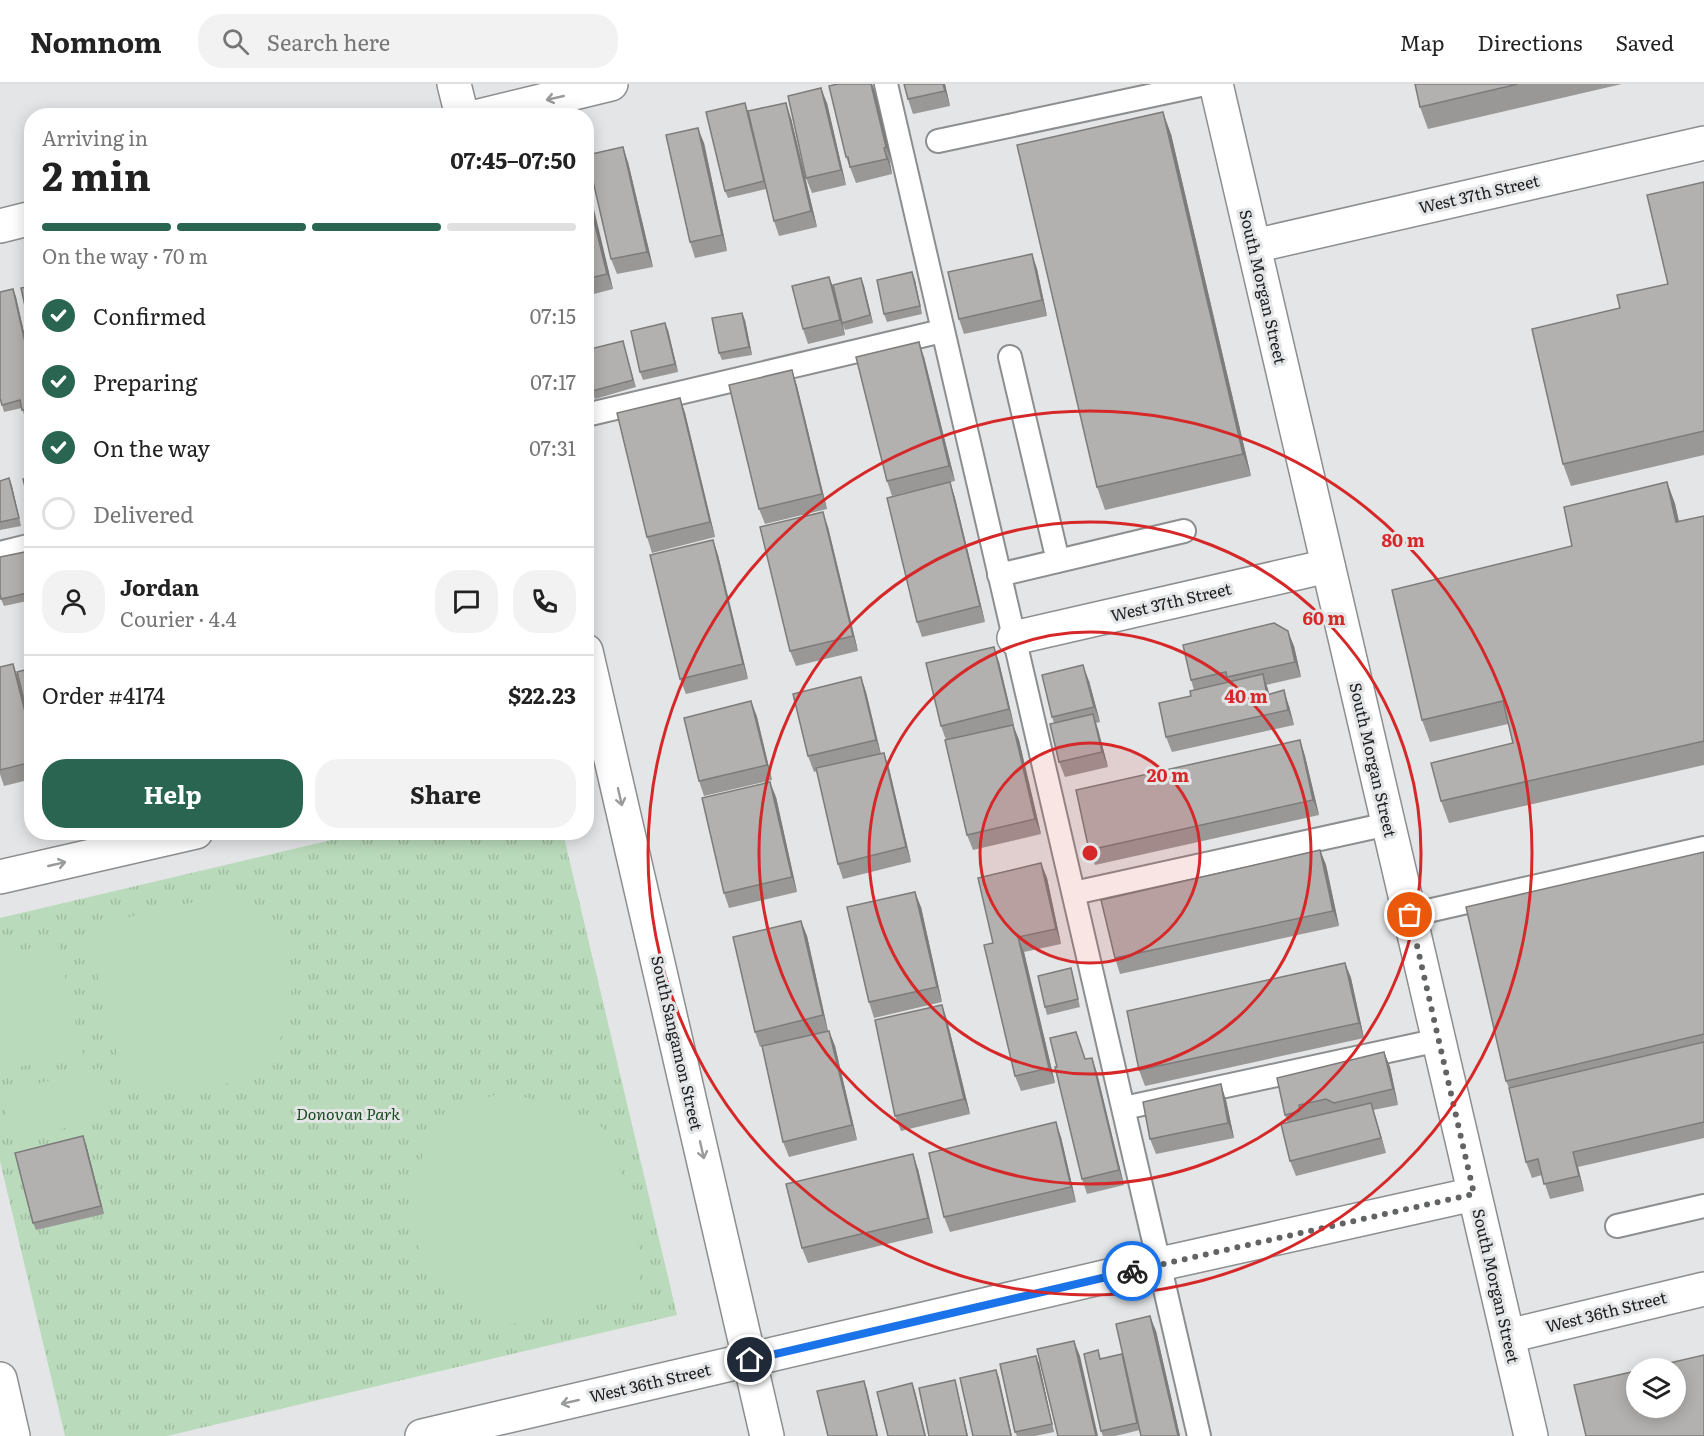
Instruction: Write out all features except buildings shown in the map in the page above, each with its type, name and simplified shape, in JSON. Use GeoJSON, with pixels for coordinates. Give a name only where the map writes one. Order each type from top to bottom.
{"type":"FeatureCollection","features":[{"type":"Feature","properties":{"kind":"street"},"geometry":{"type":"LineString","coordinates":[[454,84],[460,108]]}},
{"type":"Feature","properties":{"kind":"street"},"geometry":{"type":"LineString","coordinates":[[512,108],[612,84]]}},
{"type":"Feature","properties":{"kind":"street","name":"South Morgan Street"},"geometry":{"type":"LineString","coordinates":[[1216,84],[1531,1436]]}},
{"type":"Feature","properties":{"kind":"street","name":"West 37th Street"},"geometry":{"type":"LineString","coordinates":[[1254,246],[1704,143]]}},
{"type":"Feature","properties":{"kind":"street"},"geometry":{"type":"LineString","coordinates":[[0,225],[24,220]]}},
{"type":"Feature","properties":{"kind":"street","name":"West 37th Street"},"geometry":{"type":"LineString","coordinates":[[1014,638],[1328,566]]}},
{"type":"Feature","properties":{"kind":"street","name":"South Sangamon Street"},"geometry":{"type":"LineString","coordinates":[[594,717],[597,742],[767,1436]]}},
{"type":"Feature","properties":{"kind":"street"},"geometry":{"type":"LineString","coordinates":[[0,877],[161,840]]}},
{"type":"Feature","properties":{"kind":"street","name":"West 36th Street"},"geometry":{"type":"LineString","coordinates":[[422,1436],[1160,1264],[1474,1194]]}},
{"type":"Feature","properties":{"kind":"street","name":"West 36th Street"},"geometry":{"type":"LineString","coordinates":[[1508,1336],[1704,1289]]}},
{"type":"Feature","properties":{"kind":"street"},"geometry":{"type":"LineString","coordinates":[[0,1379],[13,1436]]}},
{"type":"Feature","properties":{"kind":"lane"},"geometry":{"type":"LineString","coordinates":[[886,84],[1199,1436]]}},
{"type":"Feature","properties":{"kind":"lane"},"geometry":{"type":"LineString","coordinates":[[939,141],[1205,84]]}},
{"type":"Feature","properties":{"kind":"lane"},"geometry":{"type":"LineString","coordinates":[[594,413],[942,331]]}},
{"type":"Feature","properties":{"kind":"lane"},"geometry":{"type":"LineString","coordinates":[[1010,357],[1058,561]]}},
{"type":"Feature","properties":{"kind":"lane"},"geometry":{"type":"LineString","coordinates":[[999,575],[1184,531]]}},
{"type":"Feature","properties":{"kind":"lane"},"geometry":{"type":"LineString","coordinates":[[0,553],[24,547]]}},
{"type":"Feature","properties":{"kind":"lane"},"geometry":{"type":"LineString","coordinates":[[1074,893],[1388,824]]}},
{"type":"Feature","properties":{"kind":"lane"},"geometry":{"type":"LineString","coordinates":[[1410,915],[1704,848]]}},
{"type":"Feature","properties":{"kind":"lane"},"geometry":{"type":"LineString","coordinates":[[1124,1108],[1439,1040]]}},
{"type":"Feature","properties":{"kind":"lane"},"geometry":{"type":"LineString","coordinates":[[1617,1226],[1704,1206]]}},
{"type":"Feature","properties":{"kind":"green space","name":"Donovan Park"},"geometry":{"type":"Polygon","coordinates":[[[331,840],[565,840],[677,1315],[167,1436],[65,1436],[0,1161],[0,918],[331,840]]]}},
{"type":"Feature","properties":{"kind":"green space"},"geometry":{"type":"Polygon","coordinates":[[[242,891],[275,932],[287,959],[291,1005],[287,1024],[279,1041],[267,1056],[235,1080],[197,1092],[165,1090],[122,1075],[86,927],[242,891]]]}},
{"type":"Feature","properties":{"kind":"green space"},"geometry":{"type":"Polygon","coordinates":[[[57,942],[83,1055],[6,1069],[0,1039],[0,956],[57,942]]]}},
{"type":"Feature","properties":{"kind":"green space"},"geometry":{"type":"Polygon","coordinates":[[[99,1068],[109,1116],[13,1142],[2,1093],[99,1068]]]}},
{"type":"Feature","properties":{"kind":"green space"},"geometry":{"type":"Polygon","coordinates":[[[498,1094],[520,1096],[562,1107],[603,1128],[614,1150],[628,1197],[643,1269],[629,1298],[502,1326],[484,1320],[439,1287],[420,1253],[412,1228],[413,1199],[423,1153],[455,1116],[473,1102],[498,1094]]]}},
{"type":"Feature","properties":{"kind":"way so far"},"geometry":{"type":"LineString","coordinates":[[1132,1271],[1474,1194],[1410,915]]}},
{"type":"Feature","properties":{"kind":"route"},"geometry":{"type":"LineString","coordinates":[[750,1360],[1132,1271]]}}]}
